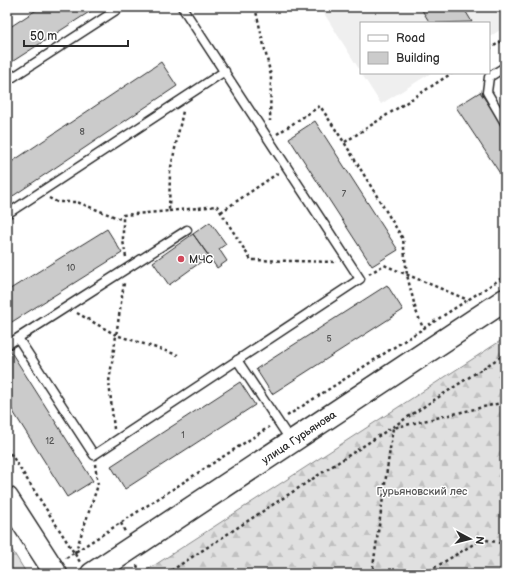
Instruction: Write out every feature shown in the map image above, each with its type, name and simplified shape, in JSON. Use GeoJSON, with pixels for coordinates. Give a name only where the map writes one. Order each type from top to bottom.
{"type":"FeatureCollection","features":[{"type":"Feature","properties":{"kind":"street","name":"улица Гурьянова"},"geometry":{"type":"LineString","coordinates":[[87,569],[292,443],[505,300]]}},
{"type":"Feature","properties":{"kind":"street"},"geometry":{"type":"LineString","coordinates":[[7,498],[56,574]]}},
{"type":"Feature","properties":{"kind":"lane"},"geometry":{"type":"LineString","coordinates":[[7,81],[121,7]]}},
{"type":"Feature","properties":{"kind":"lane"},"geometry":{"type":"LineString","coordinates":[[18,338],[94,455],[360,279],[288,166],[182,7]]}},
{"type":"Feature","properties":{"kind":"lane"},"geometry":{"type":"LineString","coordinates":[[505,67],[489,77],[487,92],[505,123]]}},
{"type":"Feature","properties":{"kind":"lane"},"geometry":{"type":"LineString","coordinates":[[7,214],[225,71]]}},
{"type":"Feature","properties":{"kind":"lane"},"geometry":{"type":"LineString","coordinates":[[7,345],[187,230]]}},
{"type":"Feature","properties":{"kind":"lane"},"geometry":{"type":"LineString","coordinates":[[237,360],[292,443]]}},
{"type":"Feature","properties":{"kind":"path"},"geometry":{"type":"LineString","coordinates":[[255,7],[271,76],[269,138]]}},
{"type":"Feature","properties":{"kind":"path"},"geometry":{"type":"LineString","coordinates":[[490,48],[505,39]]}},
{"type":"Feature","properties":{"kind":"path"},"geometry":{"type":"LineString","coordinates":[[344,142],[450,74]]}},
{"type":"Feature","properties":{"kind":"path"},"geometry":{"type":"LineString","coordinates":[[269,138],[320,106],[344,142],[403,239],[407,275],[416,311],[423,329]]}},
{"type":"Feature","properties":{"kind":"path"},"geometry":{"type":"LineString","coordinates":[[221,212],[288,166]]}},
{"type":"Feature","properties":{"kind":"path"},"geometry":{"type":"LineString","coordinates":[[40,192],[57,202],[77,202],[123,220]]}},
{"type":"Feature","properties":{"kind":"path"},"geometry":{"type":"LineString","coordinates":[[169,211],[217,206],[251,260],[349,262]]}},
{"type":"Feature","properties":{"kind":"path"},"geometry":{"type":"LineString","coordinates":[[360,279],[384,265],[468,300]]}},
{"type":"Feature","properties":{"kind":"path"},"geometry":{"type":"LineString","coordinates":[[75,553],[505,276]]}},
{"type":"Feature","properties":{"kind":"path"},"geometry":{"type":"LineString","coordinates":[[66,307],[116,335],[178,355]]}},
{"type":"Feature","properties":{"kind":"path"},"geometry":{"type":"LineString","coordinates":[[166,574],[505,354]]}},
{"type":"Feature","properties":{"kind":"path"},"geometry":{"type":"LineString","coordinates":[[393,428],[505,402]]}},
{"type":"Feature","properties":{"kind":"path"},"geometry":{"type":"LineString","coordinates":[[372,574],[393,428]]}},
{"type":"Feature","properties":{"kind":"path"},"geometry":{"type":"LineString","coordinates":[[7,448],[87,569]]}},
{"type":"Feature","properties":{"kind":"path"},"geometry":{"type":"LineString","coordinates":[[75,553],[98,485],[94,455]]}},
{"type":"Feature","properties":{"kind":"path"},"geometry":{"type":"LineString","coordinates":[[424,574],[482,539],[505,544]]}},
{"type":"Feature","properties":{"kind":"shaded area"},"geometry":{"type":"Polygon","coordinates":[[[320,7],[505,7],[505,27],[490,36],[490,22],[360,22],[360,70],[320,7]]]}},
{"type":"Feature","properties":{"kind":"shaded area"},"geometry":{"type":"Polygon","coordinates":[[[362,74],[429,74],[381,104],[362,74]]]}},
{"type":"Feature","properties":{"kind":"green space","name":"Гурьяновский лес"},"geometry":{"type":"Polygon","coordinates":[[[505,338],[505,574],[141,574],[505,338]]]}},
{"type":"Feature","properties":{"kind":"green space"},"geometry":{"type":"Polygon","coordinates":[[[7,542],[27,574],[7,574],[7,542]]]}},
{"type":"Feature","properties":{"kind":"building"},"geometry":{"type":"Polygon","coordinates":[[[41,7],[97,7],[7,65],[7,29],[41,7]]]}},
{"type":"Feature","properties":{"kind":"building"},"geometry":{"type":"Polygon","coordinates":[[[420,7],[463,7],[472,22],[429,22],[420,7]]]}},
{"type":"Feature","properties":{"kind":"building"},"geometry":{"type":"Polygon","coordinates":[[[161,62],[177,86],[7,200],[7,165],[161,62]]]}},
{"type":"Feature","properties":{"kind":"building"},"geometry":{"type":"Polygon","coordinates":[[[480,92],[505,129],[505,181],[456,107],[480,92]]]}},
{"type":"Feature","properties":{"kind":"building"},"geometry":{"type":"Polygon","coordinates":[[[315,121],[398,250],[372,266],[289,138],[315,121]]]}},
{"type":"Feature","properties":{"kind":"building"},"geometry":{"type":"Polygon","coordinates":[[[210,222],[226,244],[219,249],[227,261],[217,268],[193,234],[210,222]]]}},
{"type":"Feature","properties":{"kind":"building"},"geometry":{"type":"Polygon","coordinates":[[[107,229],[122,253],[7,325],[7,291],[107,229]]]}},
{"type":"Feature","properties":{"kind":"building","name":"МЧС"},"geometry":{"type":"Polygon","coordinates":[[[193,234],[209,256],[169,285],[153,262],[193,234]]]}},
{"type":"Feature","properties":{"kind":"building"},"geometry":{"type":"Polygon","coordinates":[[[387,285],[403,310],[272,394],[256,369],[387,285]]]}},
{"type":"Feature","properties":{"kind":"building"},"geometry":{"type":"Polygon","coordinates":[[[11,352],[93,481],[67,497],[7,402],[7,354],[11,352]]]}},
{"type":"Feature","properties":{"kind":"building"},"geometry":{"type":"Polygon","coordinates":[[[240,382],[255,405],[125,489],[111,466],[240,382]]]}},
{"type":"Feature","properties":{"kind":"place","name":"МЧС"},"geometry":{"type":"Point","coordinates":[181,259]}}]}
